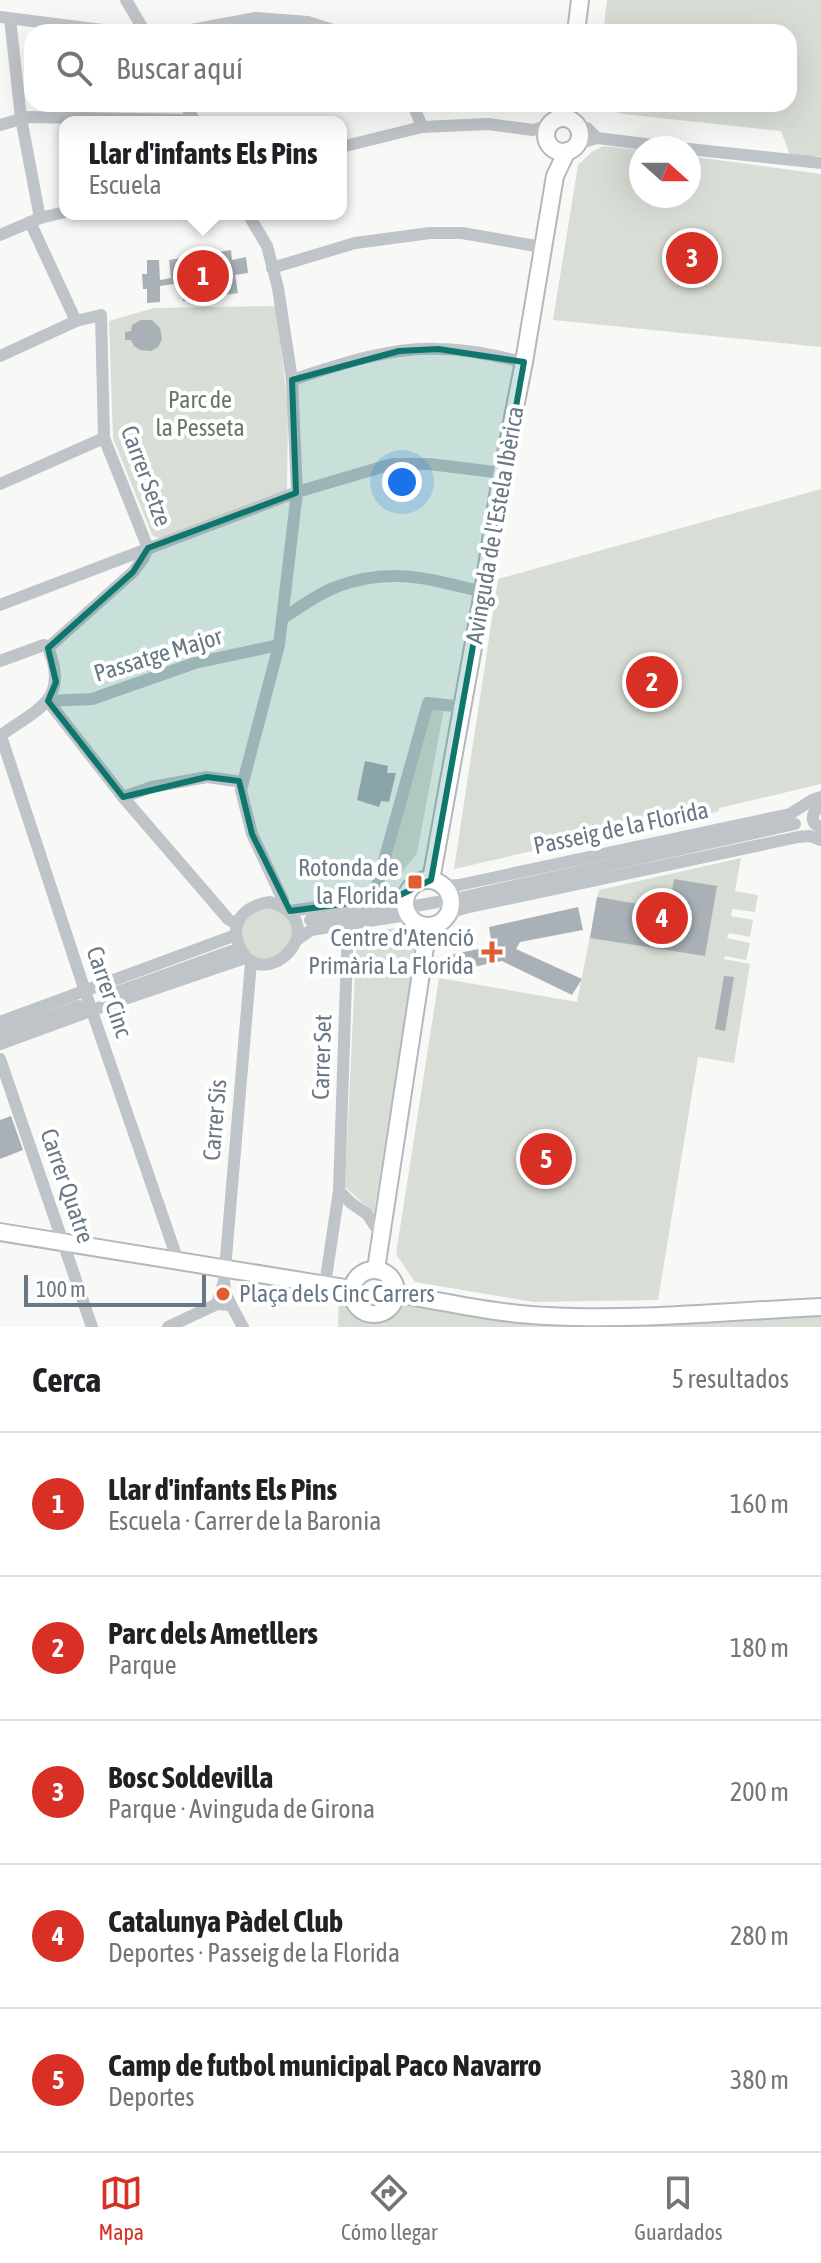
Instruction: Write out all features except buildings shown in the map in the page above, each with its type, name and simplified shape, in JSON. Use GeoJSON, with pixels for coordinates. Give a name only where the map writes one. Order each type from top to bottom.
{"type":"FeatureCollection","features":[{"type":"Feature","properties":{"kind":"main road"},"geometry":{"type":"LineString","coordinates":[[577,24],[580,0]]}},
{"type":"Feature","properties":{"kind":"main road"},"geometry":{"type":"LineString","coordinates":[[557,129],[568,119],[577,126]]}},
{"type":"Feature","properties":{"kind":"main road","name":"Avinguda de l'Estela Ibèrica"},"geometry":{"type":"LineString","coordinates":[[444,896],[463,707],[557,169],[557,129]]}},
{"type":"Feature","properties":{"kind":"main road"},"geometry":{"type":"LineString","coordinates":[[419,882],[444,896],[437,925],[419,925],[407,906],[412,886],[419,882]]}},
{"type":"Feature","properties":{"kind":"main road"},"geometry":{"type":"LineString","coordinates":[[376,1269],[428,927]]}},
{"type":"Feature","properties":{"kind":"main road"},"geometry":{"type":"LineString","coordinates":[[0,1232],[178,1261],[224,1274],[351,1289]]}},
{"type":"Feature","properties":{"kind":"main road"},"geometry":{"type":"LineString","coordinates":[[376,1269],[392,1277],[397,1294],[391,1307],[378,1315],[364,1313],[353,1302],[351,1289],[360,1273],[376,1269]]}},
{"type":"Feature","properties":{"kind":"main road"},"geometry":{"type":"LineString","coordinates":[[397,1294],[546,1316],[611,1317],[821,1307]]}},
{"type":"Feature","properties":{"kind":"street"},"geometry":{"type":"LineString","coordinates":[[126,0],[140,24]]}},
{"type":"Feature","properties":{"kind":"street"},"geometry":{"type":"LineString","coordinates":[[0,356],[76,321],[35,220],[5,18],[53,24]]}},
{"type":"Feature","properties":{"kind":"street"},"geometry":{"type":"LineString","coordinates":[[223,24],[276,18],[314,24]]}},
{"type":"Feature","properties":{"kind":"street"},"geometry":{"type":"LineString","coordinates":[[416,112],[422,127]]}},
{"type":"Feature","properties":{"kind":"street"},"geometry":{"type":"LineString","coordinates":[[0,125],[28,117],[59,118]]}},
{"type":"Feature","properties":{"kind":"street"},"geometry":{"type":"LineString","coordinates":[[347,146],[422,127],[488,124],[557,129],[629,142]]}},
{"type":"Feature","properties":{"kind":"street"},"geometry":{"type":"LineString","coordinates":[[577,126],[587,128],[597,138]]}},
{"type":"Feature","properties":{"kind":"street"},"geometry":{"type":"LineString","coordinates":[[701,150],[821,163]]}},
{"type":"Feature","properties":{"kind":"street"},"geometry":{"type":"LineString","coordinates":[[0,235],[59,214]]}},
{"type":"Feature","properties":{"kind":"street"},"geometry":{"type":"LineString","coordinates":[[252,220],[267,246],[278,288],[292,380],[297,492],[279,645],[241,790],[252,834],[286,908],[297,924],[298,939]]}},
{"type":"Feature","properties":{"kind":"street"},"geometry":{"type":"LineString","coordinates":[[272,268],[355,243],[430,233],[462,233],[542,247]]}},
{"type":"Feature","properties":{"kind":"street","name":"Carrer Setze"},"geometry":{"type":"LineString","coordinates":[[76,321],[101,315],[104,438],[148,548]]}},
{"type":"Feature","properties":{"kind":"street"},"geometry":{"type":"LineString","coordinates":[[292,380],[399,351],[438,349],[524,362]]}},
{"type":"Feature","properties":{"kind":"street"},"geometry":{"type":"LineString","coordinates":[[0,484],[104,438]]}},
{"type":"Feature","properties":{"kind":"street"},"geometry":{"type":"LineString","coordinates":[[0,605],[297,492],[392,464],[429,464],[503,473]]}},
{"type":"Feature","properties":{"kind":"street"},"geometry":{"type":"LineString","coordinates":[[48,648],[133,572],[148,548]]}},
{"type":"Feature","properties":{"kind":"street"},"geometry":{"type":"LineString","coordinates":[[282,619],[333,587],[361,579],[400,574],[483,592]]}},
{"type":"Feature","properties":{"kind":"street"},"geometry":{"type":"LineString","coordinates":[[0,661],[44,645],[55,665],[56,682],[48,701],[0,736]]}},
{"type":"Feature","properties":{"kind":"street","name":"Passatge Major"},"geometry":{"type":"LineString","coordinates":[[48,701],[92,699],[195,663],[279,645]]}},
{"type":"Feature","properties":{"kind":"street"},"geometry":{"type":"LineString","coordinates":[[48,701],[123,797],[228,919],[248,960]]}},
{"type":"Feature","properties":{"kind":"street"},"geometry":{"type":"LineString","coordinates":[[373,900],[428,703],[463,707]]}},
{"type":"Feature","properties":{"kind":"street","name":"Carrer Cinc"},"geometry":{"type":"LineString","coordinates":[[0,736],[178,1261]]}},
{"type":"Feature","properties":{"kind":"street"},"geometry":{"type":"LineString","coordinates":[[123,797],[152,787],[207,777],[243,782]]}},
{"type":"Feature","properties":{"kind":"street","name":"Passeig de la Florida"},"geometry":{"type":"LineString","coordinates":[[444,896],[459,885],[790,814],[821,797]]}},
{"type":"Feature","properties":{"kind":"street"},"geometry":{"type":"LineString","coordinates":[[805,806],[804,830],[815,829],[813,812],[821,806]]}},
{"type":"Feature","properties":{"kind":"street","name":"Passeig de la Florida"},"geometry":{"type":"LineString","coordinates":[[444,896],[795,824]]}},
{"type":"Feature","properties":{"kind":"street","name":"Passeig de la Florida"},"geometry":{"type":"LineString","coordinates":[[444,896],[465,908],[798,837],[815,829]]}},
{"type":"Feature","properties":{"kind":"street"},"geometry":{"type":"LineString","coordinates":[[0,1022],[248,960],[273,963],[285,958],[298,939],[311,930],[444,896]]}},
{"type":"Feature","properties":{"kind":"street"},"geometry":{"type":"LineString","coordinates":[[0,1044],[236,930],[243,913],[256,903],[270,902],[286,908],[373,900],[407,906]]}},
{"type":"Feature","properties":{"kind":"street"},"geometry":{"type":"LineString","coordinates":[[310,920],[407,906]]}},
{"type":"Feature","properties":{"kind":"street","name":"Carrer Set"},"geometry":{"type":"LineString","coordinates":[[324,1288],[339,1191],[348,923]]}},
{"type":"Feature","properties":{"kind":"street"},"geometry":{"type":"LineString","coordinates":[[0,1034],[232,951]]}},
{"type":"Feature","properties":{"kind":"street","name":"Carrer Sis"},"geometry":{"type":"LineString","coordinates":[[224,1274],[248,960]]}},
{"type":"Feature","properties":{"kind":"street","name":"Carrer Quatre"},"geometry":{"type":"LineString","coordinates":[[0,1059],[92,1327]]}},
{"type":"Feature","properties":{"kind":"street"},"geometry":{"type":"LineString","coordinates":[[339,1191],[367,1214],[381,1235]]}},
{"type":"Feature","properties":{"kind":"street"},"geometry":{"type":"LineString","coordinates":[[217,1304],[224,1274]]}},
{"type":"Feature","properties":{"kind":"street"},"geometry":{"type":"LineString","coordinates":[[224,1274],[225,1292],[243,1327]]}},
{"type":"Feature","properties":{"kind":"street"},"geometry":{"type":"LineString","coordinates":[[168,1327],[217,1304],[231,1305]]}},
{"type":"Feature","properties":{"kind":"highlighted area"},"geometry":{"type":"Polygon","coordinates":[[[438,349],[524,362],[431,880],[396,897],[290,911],[252,834],[239,781],[207,777],[123,797],[48,701],[56,682],[48,648],[133,572],[148,548],[296,493],[292,380],[399,351],[438,349]]]}},
{"type":"Feature","properties":{"kind":"green space"},"geometry":{"type":"Polygon","coordinates":[[[607,0],[821,0],[821,156],[790,156],[781,131],[616,112],[797,112],[797,24],[604,24],[607,0]]]}},
{"type":"Feature","properties":{"kind":"green space"},"geometry":{"type":"Polygon","coordinates":[[[603,146],[629,149],[629,208],[701,208],[701,158],[821,174],[821,347],[553,320],[578,165],[603,146]]]}},
{"type":"Feature","properties":{"kind":"green space","name":"Parc de la Pesseta"},"geometry":{"type":"Polygon","coordinates":[[[276,306],[288,408],[287,490],[162,540],[152,535],[113,438],[109,321],[154,308],[276,306]]]}},
{"type":"Feature","properties":{"kind":"green space"},"geometry":{"type":"Polygon","coordinates":[[[821,489],[821,784],[613,836],[611,833],[454,869],[498,579],[821,489]]]}},
{"type":"Feature","properties":{"kind":"green space"},"geometry":{"type":"Polygon","coordinates":[[[432,707],[444,709],[417,853],[395,881],[389,876],[391,868],[388,862],[432,707]]]}},
{"type":"Feature","properties":{"kind":"green space"},"geometry":{"type":"Polygon","coordinates":[[[741,858],[735,891],[758,895],[755,912],[732,909],[731,916],[753,920],[750,937],[729,933],[727,938],[750,943],[746,960],[725,956],[724,959],[750,964],[734,1063],[698,1057],[658,1300],[534,1302],[415,1282],[396,1254],[439,978],[577,1002],[599,890],[741,858]]]}},
{"type":"Feature","properties":{"kind":"green space"},"geometry":{"type":"Polygon","coordinates":[[[270,902],[297,924],[285,958],[251,962],[236,924],[270,902]]]}},
{"type":"Feature","properties":{"kind":"green space"},"geometry":{"type":"Polygon","coordinates":[[[413,928],[418,935],[374,1213],[345,1187],[357,930],[413,928]]]}},
{"type":"Feature","properties":{"kind":"green space"},"geometry":{"type":"Polygon","coordinates":[[[339,1295],[518,1321],[591,1326],[821,1314],[821,1327],[338,1327],[339,1295]]]}},
{"type":"Feature","properties":{"kind":"place","name":"Bosc Soldevilla"},"geometry":{"type":"Point","coordinates":[692,258]}},
{"type":"Feature","properties":{"kind":"place","name":"Llar d'infants Els Pins"},"geometry":{"type":"Point","coordinates":[203,276]}},
{"type":"Feature","properties":{"kind":"place","name":"Parc dels Ametllers"},"geometry":{"type":"Point","coordinates":[652,682]}},
{"type":"Feature","properties":{"kind":"place","name":"Rotonda de la Florida"},"geometry":{"type":"Point","coordinates":[415,882]}},
{"type":"Feature","properties":{"kind":"place","name":"Catalunya Pàdel Club"},"geometry":{"type":"Point","coordinates":[662,918]}},
{"type":"Feature","properties":{"kind":"place","name":"Centre d'Atenció Primària La Florida"},"geometry":{"type":"Point","coordinates":[492,952]}},
{"type":"Feature","properties":{"kind":"place","name":"Camp de futbol municipal Paco Navarro"},"geometry":{"type":"Point","coordinates":[546,1159]}},
{"type":"Feature","properties":{"kind":"place","name":"Plaça dels Cinc Carrers"},"geometry":{"type":"Point","coordinates":[223,1294]}}]}
